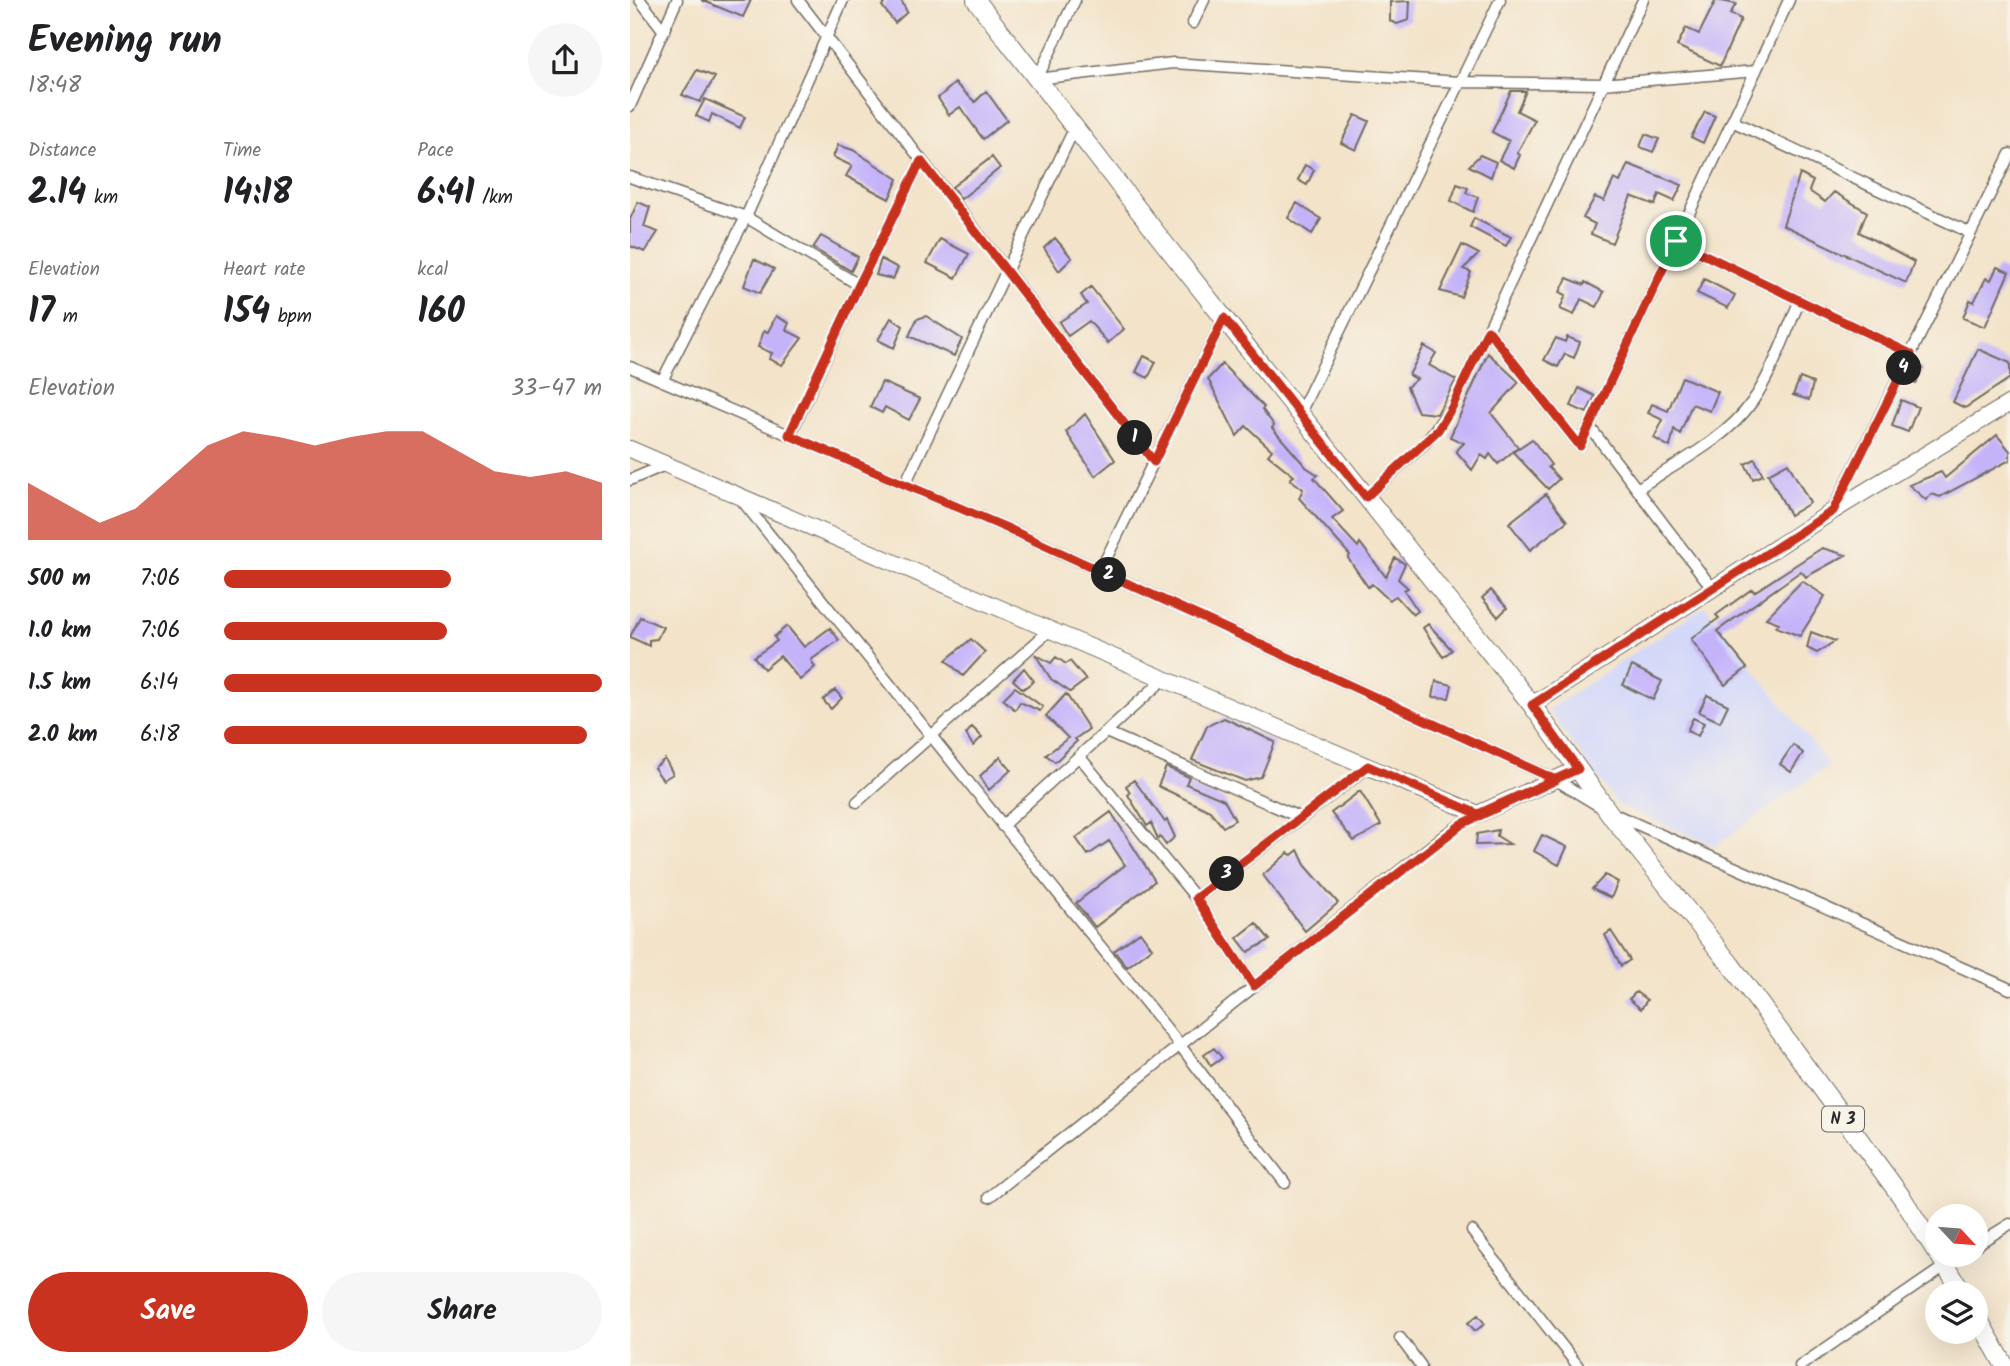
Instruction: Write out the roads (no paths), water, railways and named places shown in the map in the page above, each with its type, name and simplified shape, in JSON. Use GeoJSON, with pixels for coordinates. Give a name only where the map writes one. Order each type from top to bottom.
{"type":"FeatureCollection","features":[{"type":"Feature","properties":{"kind":"main road","name":"N 3"},"geometry":{"type":"LineString","coordinates":[[976,0],[1224,318],[1532,705],[1609,812],[1747,986],[1903,1199],[1925,1233]]}},
{"type":"Feature","properties":{"kind":"main road"},"geometry":{"type":"LineString","coordinates":[[1988,1336],[2005,1366]]}},
{"type":"Feature","properties":{"kind":"street"},"geometry":{"type":"LineString","coordinates":[[640,0],[664,31]]}},
{"type":"Feature","properties":{"kind":"street"},"geometry":{"type":"LineString","coordinates":[[630,106],[677,0]]}},
{"type":"Feature","properties":{"kind":"street"},"geometry":{"type":"LineString","coordinates":[[798,0],[1154,462]]}},
{"type":"Feature","properties":{"kind":"street"},"geometry":{"type":"LineString","coordinates":[[662,381],[746,217],[843,0]]}},
{"type":"Feature","properties":{"kind":"street"},"geometry":{"type":"LineString","coordinates":[[1037,79],[1075,0]]}},
{"type":"Feature","properties":{"kind":"street"},"geometry":{"type":"LineString","coordinates":[[1193,23],[1205,0]]}},
{"type":"Feature","properties":{"kind":"street"},"geometry":{"type":"LineString","coordinates":[[1300,413],[1500,0]]}},
{"type":"Feature","properties":{"kind":"street"},"geometry":{"type":"LineString","coordinates":[[1366,497],[1438,430],[1452,407],[1643,0]]}},
{"type":"Feature","properties":{"kind":"street"},"geometry":{"type":"LineString","coordinates":[[1488,330],[1580,446],[1789,0]]}},
{"type":"Feature","properties":{"kind":"street"},"geometry":{"type":"LineString","coordinates":[[1037,79],[1173,63],[1460,82],[1602,84],[1756,71]]}},
{"type":"Feature","properties":{"kind":"street"},"geometry":{"type":"LineString","coordinates":[[1732,121],[1971,233]]}},
{"type":"Feature","properties":{"kind":"street"},"geometry":{"type":"LineString","coordinates":[[905,484],[1075,127]]}},
{"type":"Feature","properties":{"kind":"street"},"geometry":{"type":"LineString","coordinates":[[1833,511],[2010,154]]}},
{"type":"Feature","properties":{"kind":"street"},"geometry":{"type":"LineString","coordinates":[[789,435],[921,161]]}},
{"type":"Feature","properties":{"kind":"street"},"geometry":{"type":"LineString","coordinates":[[630,177],[746,217],[859,285]]}},
{"type":"Feature","properties":{"kind":"street"},"geometry":{"type":"LineString","coordinates":[[1676,241],[1911,354]]}},
{"type":"Feature","properties":{"kind":"street"},"geometry":{"type":"LineString","coordinates":[[1637,489],[1721,433],[1753,401],[1800,300]]}},
{"type":"Feature","properties":{"kind":"street"},"geometry":{"type":"LineString","coordinates":[[1100,571],[1224,318]]}},
{"type":"Feature","properties":{"kind":"street"},"geometry":{"type":"LineString","coordinates":[[630,367],[905,484],[1100,571],[1556,780],[1609,812],[1840,917],[2010,989]]}},
{"type":"Feature","properties":{"kind":"street"},"geometry":{"type":"LineString","coordinates":[[1532,705],[1833,511],[2010,403]]}},
{"type":"Feature","properties":{"kind":"street"},"geometry":{"type":"LineString","coordinates":[[1589,426],[1713,589]]}},
{"type":"Feature","properties":{"kind":"street"},"geometry":{"type":"LineString","coordinates":[[630,449],[1478,814]]}},
{"type":"Feature","properties":{"kind":"street"},"geometry":{"type":"LineString","coordinates":[[630,480],[665,465]]}},
{"type":"Feature","properties":{"kind":"street"},"geometry":{"type":"LineString","coordinates":[[738,496],[1179,1044],[1285,1183]]}},
{"type":"Feature","properties":{"kind":"street"},"geometry":{"type":"LineString","coordinates":[[857,802],[1050,630]]}},
{"type":"Feature","properties":{"kind":"street"},"geometry":{"type":"LineString","coordinates":[[1002,826],[1163,680]]}},
{"type":"Feature","properties":{"kind":"street"},"geometry":{"type":"LineString","coordinates":[[1106,732],[1301,818]]}},
{"type":"Feature","properties":{"kind":"street"},"geometry":{"type":"LineString","coordinates":[[1079,756],[1196,898],[1254,986]]}},
{"type":"Feature","properties":{"kind":"street"},"geometry":{"type":"LineString","coordinates":[[1196,898],[1368,766]]}},
{"type":"Feature","properties":{"kind":"street"},"geometry":{"type":"LineString","coordinates":[[989,1197],[1447,834],[1478,814],[1578,769]]}},
{"type":"Feature","properties":{"kind":"street"},"geometry":{"type":"LineString","coordinates":[[1988,1238],[2010,1224]]}},
{"type":"Feature","properties":{"kind":"street"},"geometry":{"type":"LineString","coordinates":[[1472,1231],[1578,1366]]}},
{"type":"Feature","properties":{"kind":"street"},"geometry":{"type":"LineString","coordinates":[[1800,1366],[1927,1267]]}},
{"type":"Feature","properties":{"kind":"street"},"geometry":{"type":"LineString","coordinates":[[1400,1338],[1421,1366]]}}]}
